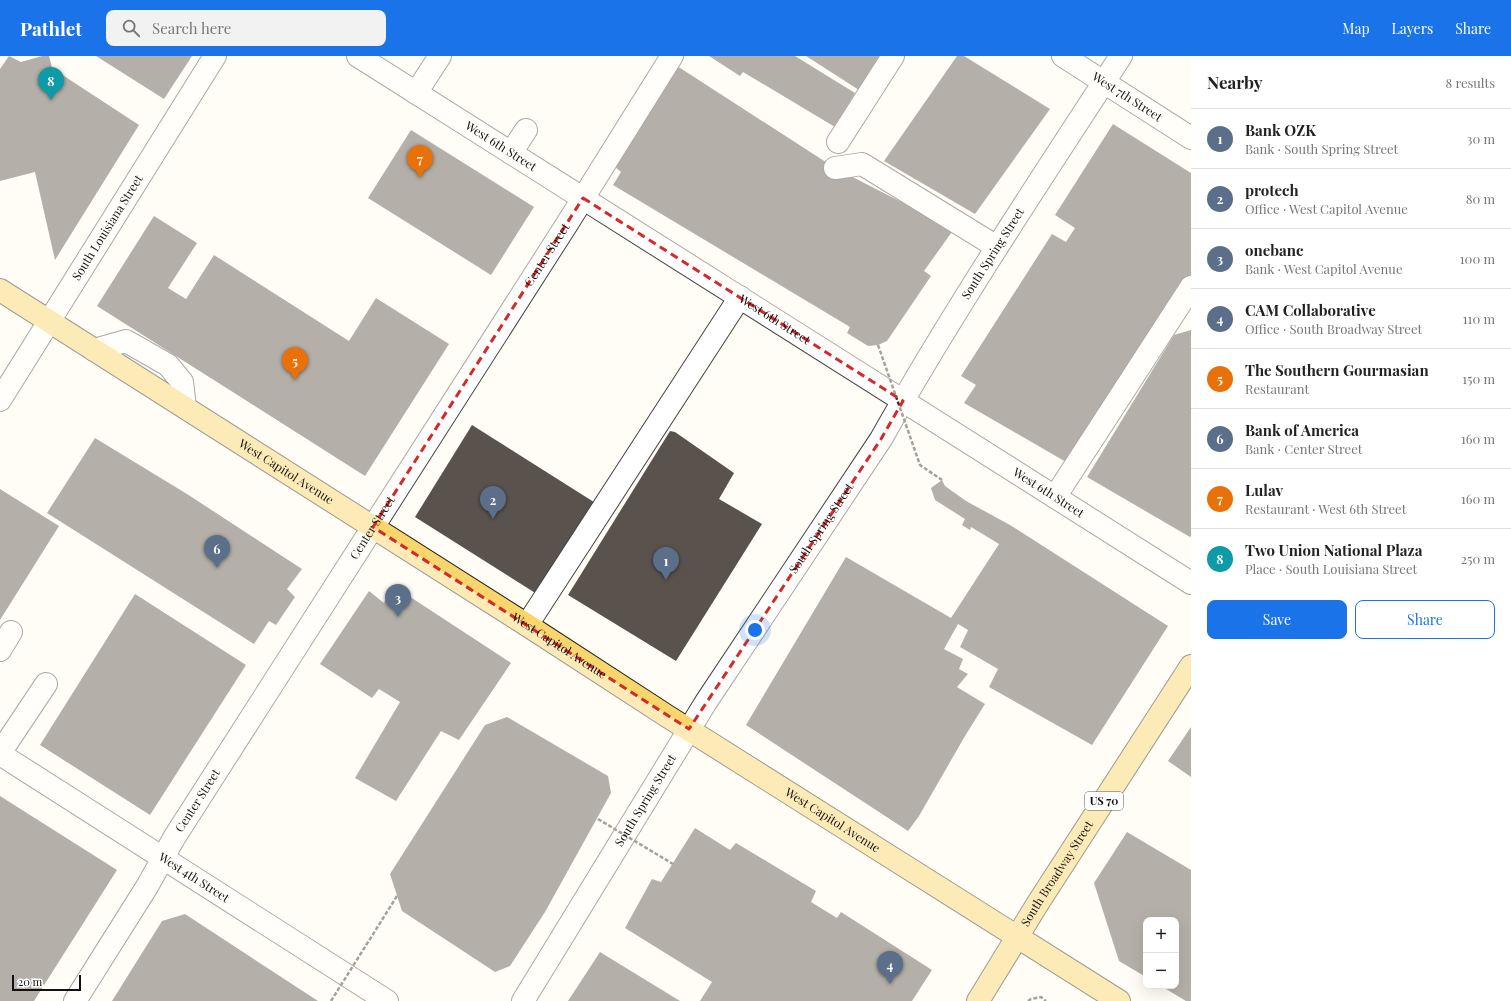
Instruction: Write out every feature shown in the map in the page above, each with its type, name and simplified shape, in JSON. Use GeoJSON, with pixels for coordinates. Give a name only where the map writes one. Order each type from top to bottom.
{"type":"FeatureCollection","features":[{"type":"Feature","properties":{"kind":"main road","name":"West Capitol Avenue"},"geometry":{"type":"LineString","coordinates":[[0,290],[1119,1001]]}},
{"type":"Feature","properties":{"kind":"main road","name":"South Broadway Street"},"geometry":{"type":"LineString","coordinates":[[978,1001],[1191,666]]}},
{"type":"Feature","properties":{"kind":"street","name":"South Louisiana Street"},"geometry":{"type":"LineString","coordinates":[[0,400],[215,56]]}},
{"type":"Feature","properties":{"kind":"street","name":"West 6th Street"},"geometry":{"type":"LineString","coordinates":[[358,56],[1191,583]]}},
{"type":"Feature","properties":{"kind":"street"},"geometry":{"type":"LineString","coordinates":[[416,93],[440,56]]}},
{"type":"Feature","properties":{"kind":"street","name":"Center Street"},"geometry":{"type":"LineString","coordinates":[[75,1001],[163,859],[174,838],[583,198],[672,56]]}},
{"type":"Feature","properties":{"kind":"street"},"geometry":{"type":"LineString","coordinates":[[838,142],[893,56]]}},
{"type":"Feature","properties":{"kind":"street","name":"West 7th Street"},"geometry":{"type":"LineString","coordinates":[[1063,56],[1191,138]]}},
{"type":"Feature","properties":{"kind":"street","name":"South Spring Street"},"geometry":{"type":"LineString","coordinates":[[523,1001],[689,729],[881,439],[997,247],[1105,83],[1121,56]]}},
{"type":"Feature","properties":{"kind":"street"},"geometry":{"type":"LineString","coordinates":[[511,153],[526,130]]}},
{"type":"Feature","properties":{"kind":"street"},"geometry":{"type":"LineString","coordinates":[[835,168],[862,164],[947,223],[997,247]]}},
{"type":"Feature","properties":{"kind":"street"},"geometry":{"type":"LineString","coordinates":[[1055,497],[1191,287]]}},
{"type":"Feature","properties":{"kind":"street"},"geometry":{"type":"LineString","coordinates":[[527,625],[740,297]]}},
{"type":"Feature","properties":{"kind":"street"},"geometry":{"type":"LineString","coordinates":[[0,754],[46,684]]}},
{"type":"Feature","properties":{"kind":"street","name":"West 4th Street"},"geometry":{"type":"LineString","coordinates":[[0,754],[387,1001]]}},
{"type":"Feature","properties":{"kind":"path"},"geometry":{"type":"LineString","coordinates":[[878,345],[920,465],[942,480]]}},
{"type":"Feature","properties":{"kind":"path"},"geometry":{"type":"LineString","coordinates":[[598,819],[673,864]]}},
{"type":"Feature","properties":{"kind":"path"},"geometry":{"type":"LineString","coordinates":[[331,1001],[397,896]]}},
{"type":"Feature","properties":{"kind":"path"},"geometry":{"type":"LineString","coordinates":[[1028,1001],[1040,997],[1046,1001]]}},
{"type":"Feature","properties":{"kind":"highlighted area"},"geometry":{"type":"Polygon","coordinates":[[[583,198],[903,401],[881,439],[689,729],[373,527],[583,198]]]}},
{"type":"Feature","properties":{"kind":"building"},"geometry":{"type":"Polygon","coordinates":[[[9,56],[21,62],[42,56],[49,56],[54,75],[61,74],[139,125],[55,260],[35,172],[0,181],[0,69],[9,56]]]}},
{"type":"Feature","properties":{"kind":"building"},"geometry":{"type":"Polygon","coordinates":[[[96,56],[192,56],[164,99],[96,56]]]}},
{"type":"Feature","properties":{"kind":"building"},"geometry":{"type":"Polygon","coordinates":[[[709,56],[795,56],[855,93],[835,127],[743,72],[740,76],[709,56]]]}},
{"type":"Feature","properties":{"kind":"building"},"geometry":{"type":"Polygon","coordinates":[[[806,56],[881,56],[859,90],[806,56]]]}},
{"type":"Feature","properties":{"kind":"building"},"geometry":{"type":"Polygon","coordinates":[[[957,56],[964,56],[1050,109],[975,214],[884,161],[957,56]]]}},
{"type":"Feature","properties":{"kind":"building"},"geometry":{"type":"Polygon","coordinates":[[[674,64],[835,168],[954,229],[924,271],[931,276],[887,341],[878,345],[868,346],[847,333],[850,327],[613,185],[621,172],[614,166],[636,136],[629,132],[674,64]]]}},
{"type":"Feature","properties":{"kind":"building"},"geometry":{"type":"Polygon","coordinates":[[[1113,124],[1191,173],[1191,274],[1066,462],[964,403],[976,385],[961,376],[1052,234],[1066,242],[1075,228],[1055,215],[1113,124]]]}},
{"type":"Feature","properties":{"kind":"building"},"geometry":{"type":"Polygon","coordinates":[[[411,130],[534,207],[491,275],[368,198],[411,130]]]}},
{"type":"Feature","properties":{"kind":"building"},"geometry":{"type":"Polygon","coordinates":[[[154,216],[197,243],[168,288],[186,299],[214,255],[349,341],[376,298],[449,344],[365,476],[97,306],[154,216]]]}},
{"type":"Feature","properties":{"kind":"building"},"geometry":{"type":"Polygon","coordinates":[[[1191,330],[1190,537],[1087,477],[1174,335],[1191,330]]]}},
{"type":"Feature","properties":{"kind":"building"},"geometry":{"type":"Polygon","coordinates":[[[472,425],[597,504],[540,596],[415,517],[472,425]]]}},
{"type":"Feature","properties":{"kind":"building"},"geometry":{"type":"Polygon","coordinates":[[[670,431],[675,432],[734,473],[719,499],[762,524],[676,661],[568,595],[670,431]]]}},
{"type":"Feature","properties":{"kind":"building"},"geometry":{"type":"Polygon","coordinates":[[[95,438],[187,494],[302,569],[287,589],[295,597],[276,625],[269,621],[254,644],[47,513],[95,438]]]}},
{"type":"Feature","properties":{"kind":"building"},"geometry":{"type":"Polygon","coordinates":[[[942,480],[945,486],[966,501],[1010,525],[1168,626],[1092,745],[989,687],[998,669],[960,647],[968,630],[958,624],[944,649],[963,659],[959,669],[968,674],[957,687],[985,704],[919,816],[908,831],[746,725],[846,557],[951,618],[999,544],[971,527],[970,530],[962,525],[965,519],[935,500],[931,488],[942,480]]]}},
{"type":"Feature","properties":{"kind":"building"},"geometry":{"type":"Polygon","coordinates":[[[0,489],[59,526],[0,620],[0,489]]]}},
{"type":"Feature","properties":{"kind":"building"},"geometry":{"type":"Polygon","coordinates":[[[392,585],[511,663],[459,740],[441,731],[396,801],[355,778],[400,702],[379,689],[372,698],[320,664],[369,591],[384,603],[392,585]]]}},
{"type":"Feature","properties":{"kind":"building"},"geometry":{"type":"Polygon","coordinates":[[[135,594],[246,665],[150,815],[40,745],[135,594]]]}},
{"type":"Feature","properties":{"kind":"building"},"geometry":{"type":"Polygon","coordinates":[[[507,717],[608,776],[611,793],[545,912],[510,966],[495,972],[402,911],[390,874],[485,725],[507,717]]]}},
{"type":"Feature","properties":{"kind":"building"},"geometry":{"type":"Polygon","coordinates":[[[1191,727],[1191,777],[1168,761],[1191,727]]]}},
{"type":"Feature","properties":{"kind":"building"},"geometry":{"type":"Polygon","coordinates":[[[0,796],[117,870],[34,1001],[0,1001],[0,796]]]}},
{"type":"Feature","properties":{"kind":"building"},"geometry":{"type":"Polygon","coordinates":[[[695,828],[730,850],[736,843],[816,891],[811,902],[837,918],[841,912],[932,970],[912,1001],[700,1001],[712,982],[625,928],[652,879],[661,882],[695,828]]]}},
{"type":"Feature","properties":{"kind":"building"},"geometry":{"type":"Polygon","coordinates":[[[1127,832],[1191,870],[1191,1001],[1186,1001],[1166,989],[1179,989],[1179,917],[1143,917],[1143,975],[1119,961],[1094,883],[1127,832]]]}},
{"type":"Feature","properties":{"kind":"building"},"geometry":{"type":"Polygon","coordinates":[[[185,914],[318,1001],[112,1001],[162,921],[185,914]]]}},
{"type":"Feature","properties":{"kind":"building"},"geometry":{"type":"Polygon","coordinates":[[[600,952],[680,1001],[568,1001],[600,952]]]}},
{"type":"Feature","properties":{"kind":"place","name":"Two Union National Plaza"},"geometry":{"type":"Point","coordinates":[51,100]}},
{"type":"Feature","properties":{"kind":"place","name":"Lulav"},"geometry":{"type":"Point","coordinates":[420,178]}},
{"type":"Feature","properties":{"kind":"place","name":"The Southern Gourmasian"},"geometry":{"type":"Point","coordinates":[295,380]}},
{"type":"Feature","properties":{"kind":"place","name":"protech"},"geometry":{"type":"Point","coordinates":[493,519]}},
{"type":"Feature","properties":{"kind":"place","name":"Bank of America"},"geometry":{"type":"Point","coordinates":[217,568]}},
{"type":"Feature","properties":{"kind":"place","name":"Bank OZK"},"geometry":{"type":"Point","coordinates":[666,580]}},
{"type":"Feature","properties":{"kind":"place","name":"onebanc"},"geometry":{"type":"Point","coordinates":[398,617]}},
{"type":"Feature","properties":{"kind":"place","name":"CAM Collaborative"},"geometry":{"type":"Point","coordinates":[890,984]}}]}
